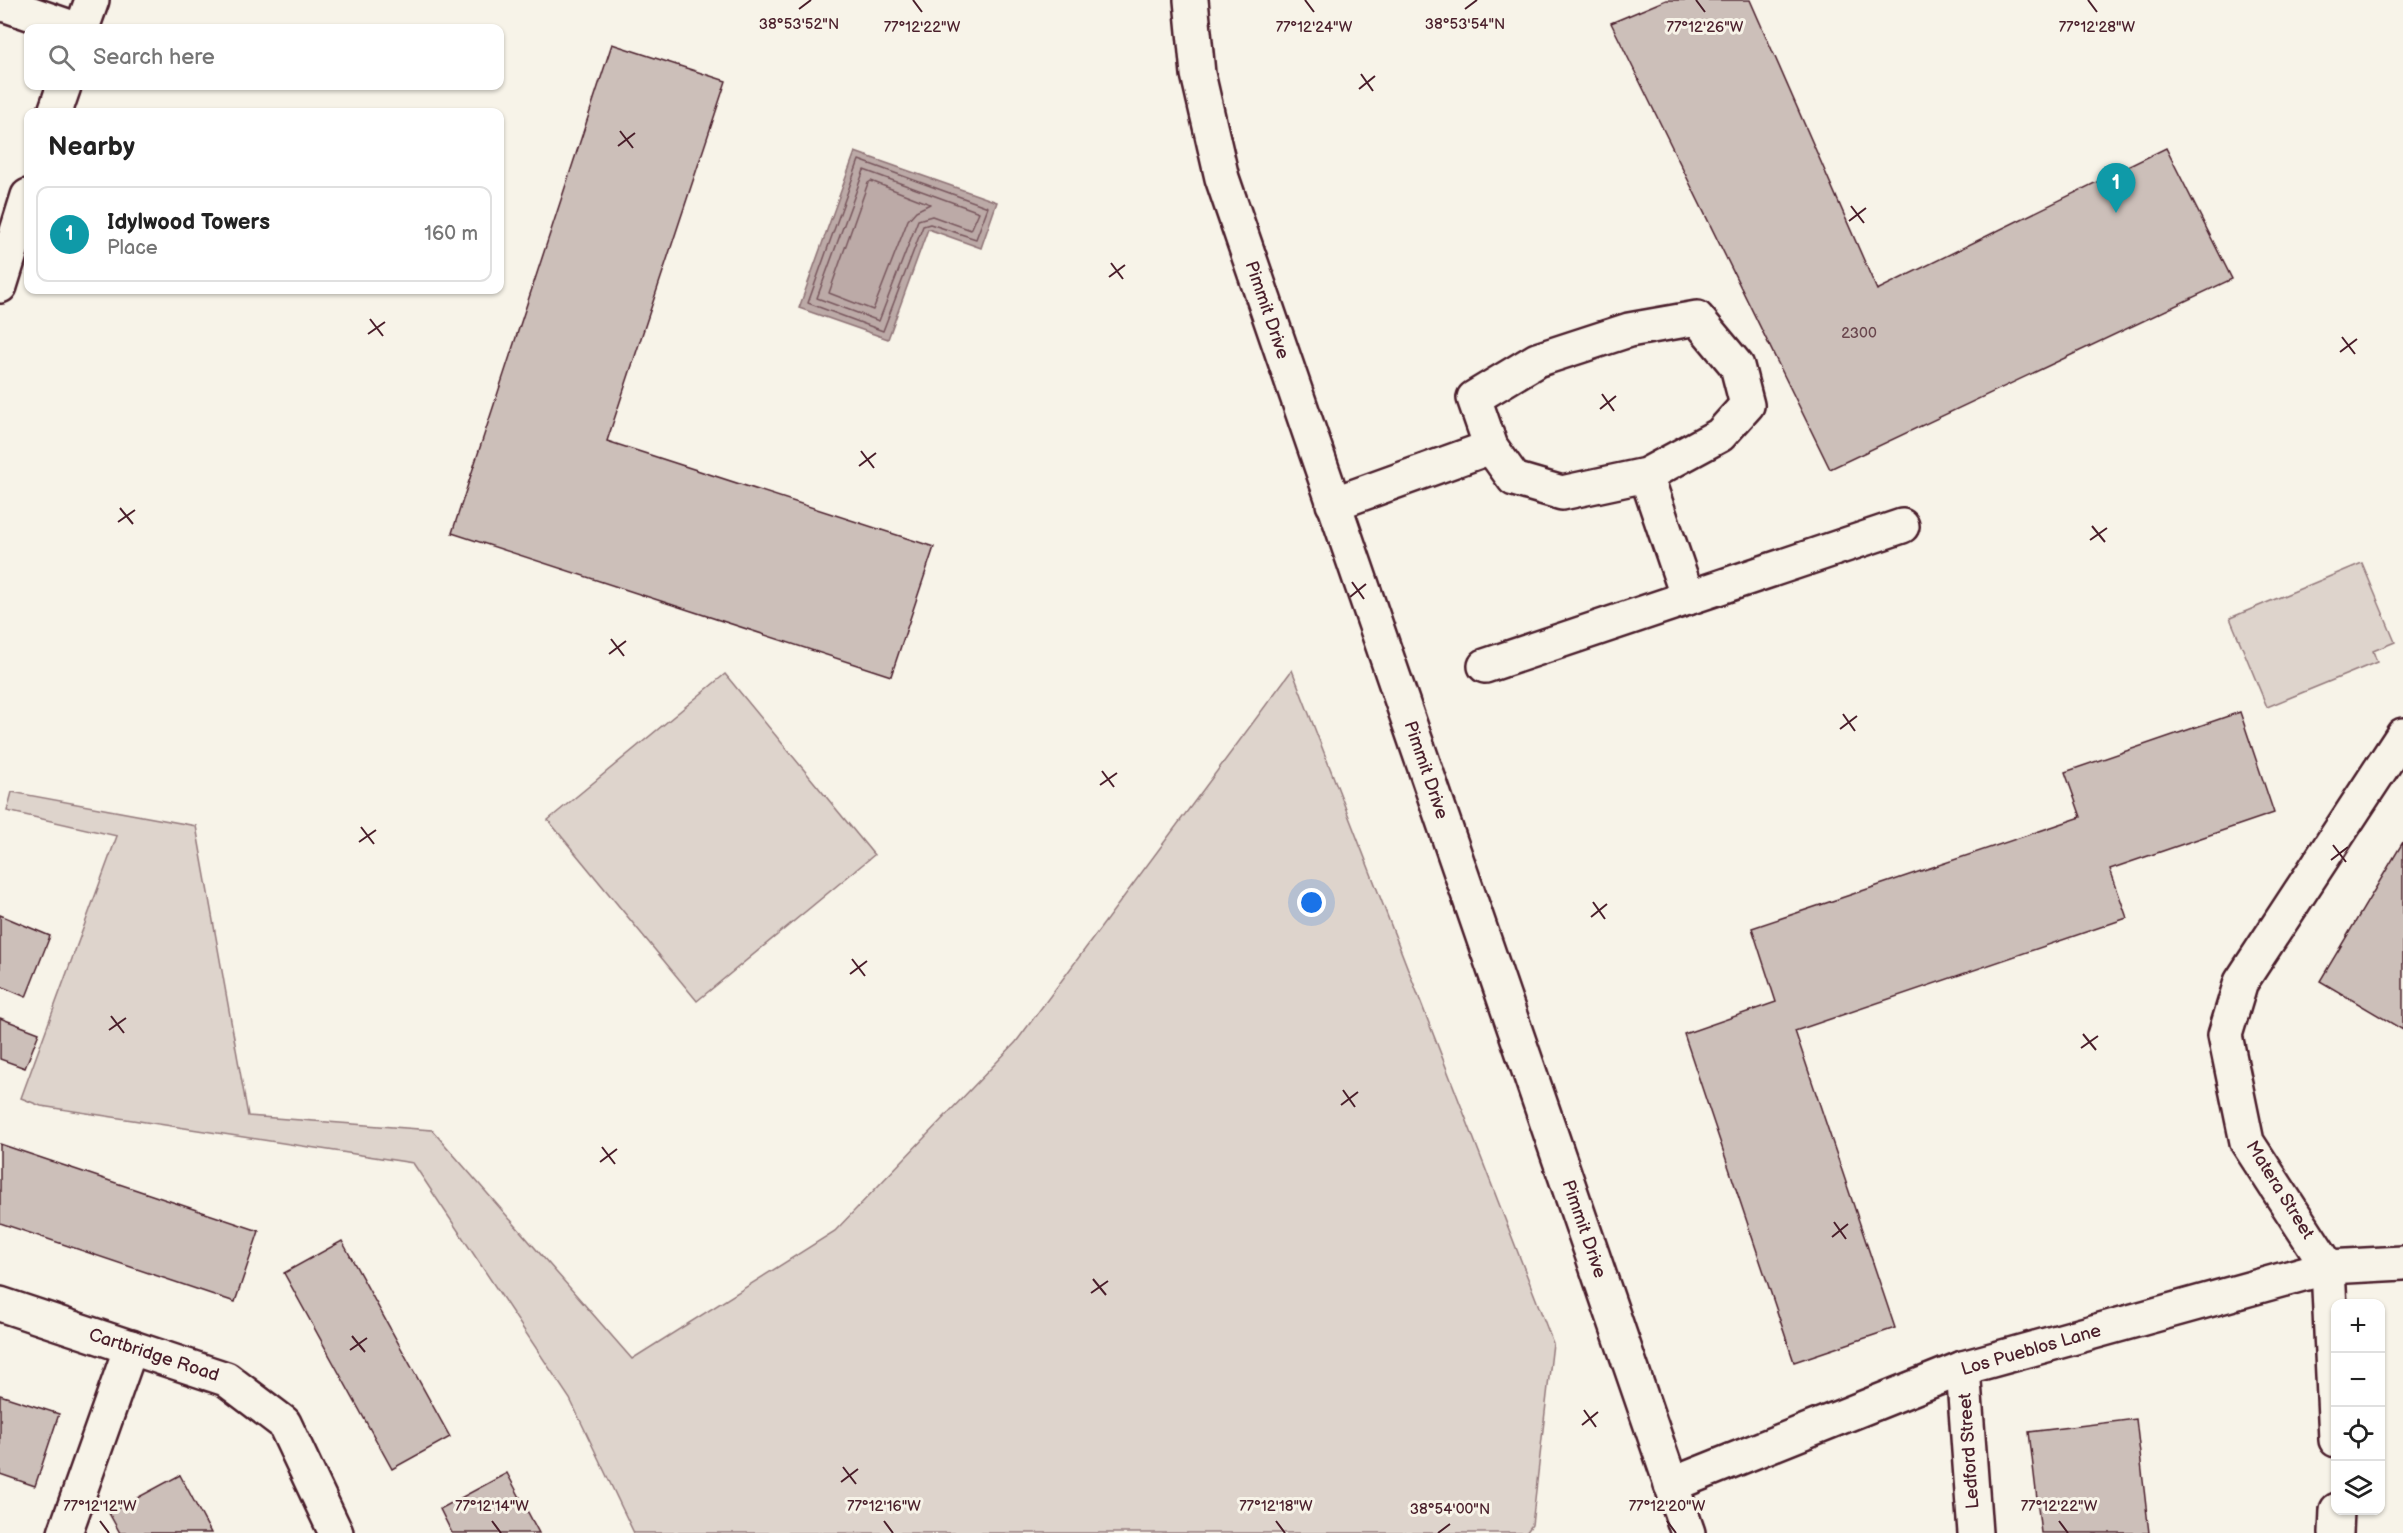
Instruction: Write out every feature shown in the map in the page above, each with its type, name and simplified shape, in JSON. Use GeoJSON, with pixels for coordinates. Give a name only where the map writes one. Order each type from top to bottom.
{"type":"FeatureCollection","features":[{"type":"Feature","properties":{"kind":"street"},"geometry":{"type":"LineString","coordinates":[[83,24],[92,0]]}},
{"type":"Feature","properties":{"kind":"street","name":"Pimmit Drive"},"geometry":{"type":"LineString","coordinates":[[1191,0],[1198,74],[1222,178],[1688,1533]]}},
{"type":"Feature","properties":{"kind":"street"},"geometry":{"type":"LineString","coordinates":[[0,3],[62,24]]}},
{"type":"Feature","properties":{"kind":"street"},"geometry":{"type":"LineString","coordinates":[[56,108],[63,90]]}},
{"type":"Feature","properties":{"kind":"street"},"geometry":{"type":"LineString","coordinates":[[0,286],[24,209]]}},
{"type":"Feature","properties":{"kind":"street"},"geometry":{"type":"LineString","coordinates":[[1697,318],[1737,366],[1747,405],[1720,435],[1646,475],[1562,493],[1514,479],[1491,447],[1474,398],[1536,360],[1629,330],[1697,318]]}},
{"type":"Feature","properties":{"kind":"street"},"geometry":{"type":"LineString","coordinates":[[1333,504],[1491,447]]}},
{"type":"Feature","properties":{"kind":"street"},"geometry":{"type":"LineString","coordinates":[[1646,475],[1688,598]]}},
{"type":"Feature","properties":{"kind":"street"},"geometry":{"type":"LineString","coordinates":[[1485,666],[1902,526]]}},
{"type":"Feature","properties":{"kind":"street","name":"Matera Street"},"geometry":{"type":"LineString","coordinates":[[2328,1267],[2247,1142],[2225,1035],[2241,982],[2403,735]]}},
{"type":"Feature","properties":{"kind":"street","name":"Los Pueblos Lane"},"geometry":{"type":"LineString","coordinates":[[1671,1485],[1963,1368],[2328,1267],[2403,1263]]}},
{"type":"Feature","properties":{"kind":"street"},"geometry":{"type":"LineString","coordinates":[[2328,1267],[2334,1407]]}},
{"type":"Feature","properties":{"kind":"street","name":"Cartbridge Road"},"geometry":{"type":"LineString","coordinates":[[0,1304],[226,1379],[284,1423],[336,1533]]}},
{"type":"Feature","properties":{"kind":"street"},"geometry":{"type":"LineString","coordinates":[[64,1533],[130,1347]]}},
{"type":"Feature","properties":{"kind":"street","name":"Ledford Street"},"geometry":{"type":"LineString","coordinates":[[1963,1368],[1975,1533]]}},
{"type":"Feature","properties":{"kind":"street"},"geometry":{"type":"LineString","coordinates":[[2336,1533],[2337,1515]]}},
{"type":"Feature","properties":{"kind":"shaded area"},"geometry":{"type":"Polygon","coordinates":[[[2362,563],[2395,642],[2373,651],[2377,662],[2267,707],[2230,618],[2362,563]]]}},
{"type":"Feature","properties":{"kind":"shaded area"},"geometry":{"type":"Polygon","coordinates":[[[1292,670],[1553,1343],[1532,1525],[1526,1533],[634,1533],[570,1399],[413,1163],[41,1106],[21,1098],[117,836],[7,811],[12,792],[196,826],[248,1116],[432,1130],[632,1359],[835,1231],[1016,1042],[1292,670]]]}},
{"type":"Feature","properties":{"kind":"shaded area"},"geometry":{"type":"Polygon","coordinates":[[[725,674],[874,855],[697,1001],[548,820],[725,674]]]}},
{"type":"Feature","properties":{"kind":"water"},"geometry":{"type":"Polygon","coordinates":[[[855,152],[997,202],[981,248],[928,229],[888,339],[799,308],[855,152]]]}},
{"type":"Feature","properties":{"kind":"building"},"geometry":{"type":"Polygon","coordinates":[[[1666,0],[1750,0],[1877,290],[2166,148],[2232,279],[1830,469],[1611,23],[1666,0]]]}},
{"type":"Feature","properties":{"kind":"building"},"geometry":{"type":"Polygon","coordinates":[[[612,44],[726,81],[607,441],[934,547],[891,676],[452,533],[612,44]]]}},
{"type":"Feature","properties":{"kind":"building"},"geometry":{"type":"Polygon","coordinates":[[[2240,712],[2274,813],[2110,869],[2127,918],[1795,1031],[1895,1328],[1794,1362],[1684,1034],[1776,1002],[1752,928],[2081,817],[2065,772],[2240,712]]]}},
{"type":"Feature","properties":{"kind":"building"},"geometry":{"type":"Polygon","coordinates":[[[2403,842],[2403,1030],[2320,981],[2403,842]]]}},
{"type":"Feature","properties":{"kind":"building"},"geometry":{"type":"Polygon","coordinates":[[[0,915],[50,936],[26,997],[0,986],[0,915]]]}},
{"type":"Feature","properties":{"kind":"building"},"geometry":{"type":"Polygon","coordinates":[[[0,1018],[39,1033],[25,1068],[0,1059],[0,1018]]]}},
{"type":"Feature","properties":{"kind":"building"},"geometry":{"type":"Polygon","coordinates":[[[0,1144],[259,1231],[235,1302],[0,1223],[0,1144]]]}},
{"type":"Feature","properties":{"kind":"building"},"geometry":{"type":"Polygon","coordinates":[[[342,1241],[450,1437],[392,1469],[284,1273],[342,1241]]]}},
{"type":"Feature","properties":{"kind":"building"},"geometry":{"type":"Polygon","coordinates":[[[0,1395],[59,1414],[35,1486],[0,1474],[0,1395]]]}},
{"type":"Feature","properties":{"kind":"building"},"geometry":{"type":"Polygon","coordinates":[[[2136,1419],[2149,1533],[2041,1533],[2029,1432],[2136,1419]]]}},
{"type":"Feature","properties":{"kind":"building"},"geometry":{"type":"Polygon","coordinates":[[[507,1473],[539,1533],[452,1533],[440,1509],[507,1473]]]}},
{"type":"Feature","properties":{"kind":"building"},"geometry":{"type":"Polygon","coordinates":[[[180,1475],[211,1533],[120,1533],[109,1513],[180,1475]]]}},
{"type":"Feature","properties":{"kind":"place","name":"Idylwood Towers"},"geometry":{"type":"Point","coordinates":[2116,213]}}]}
